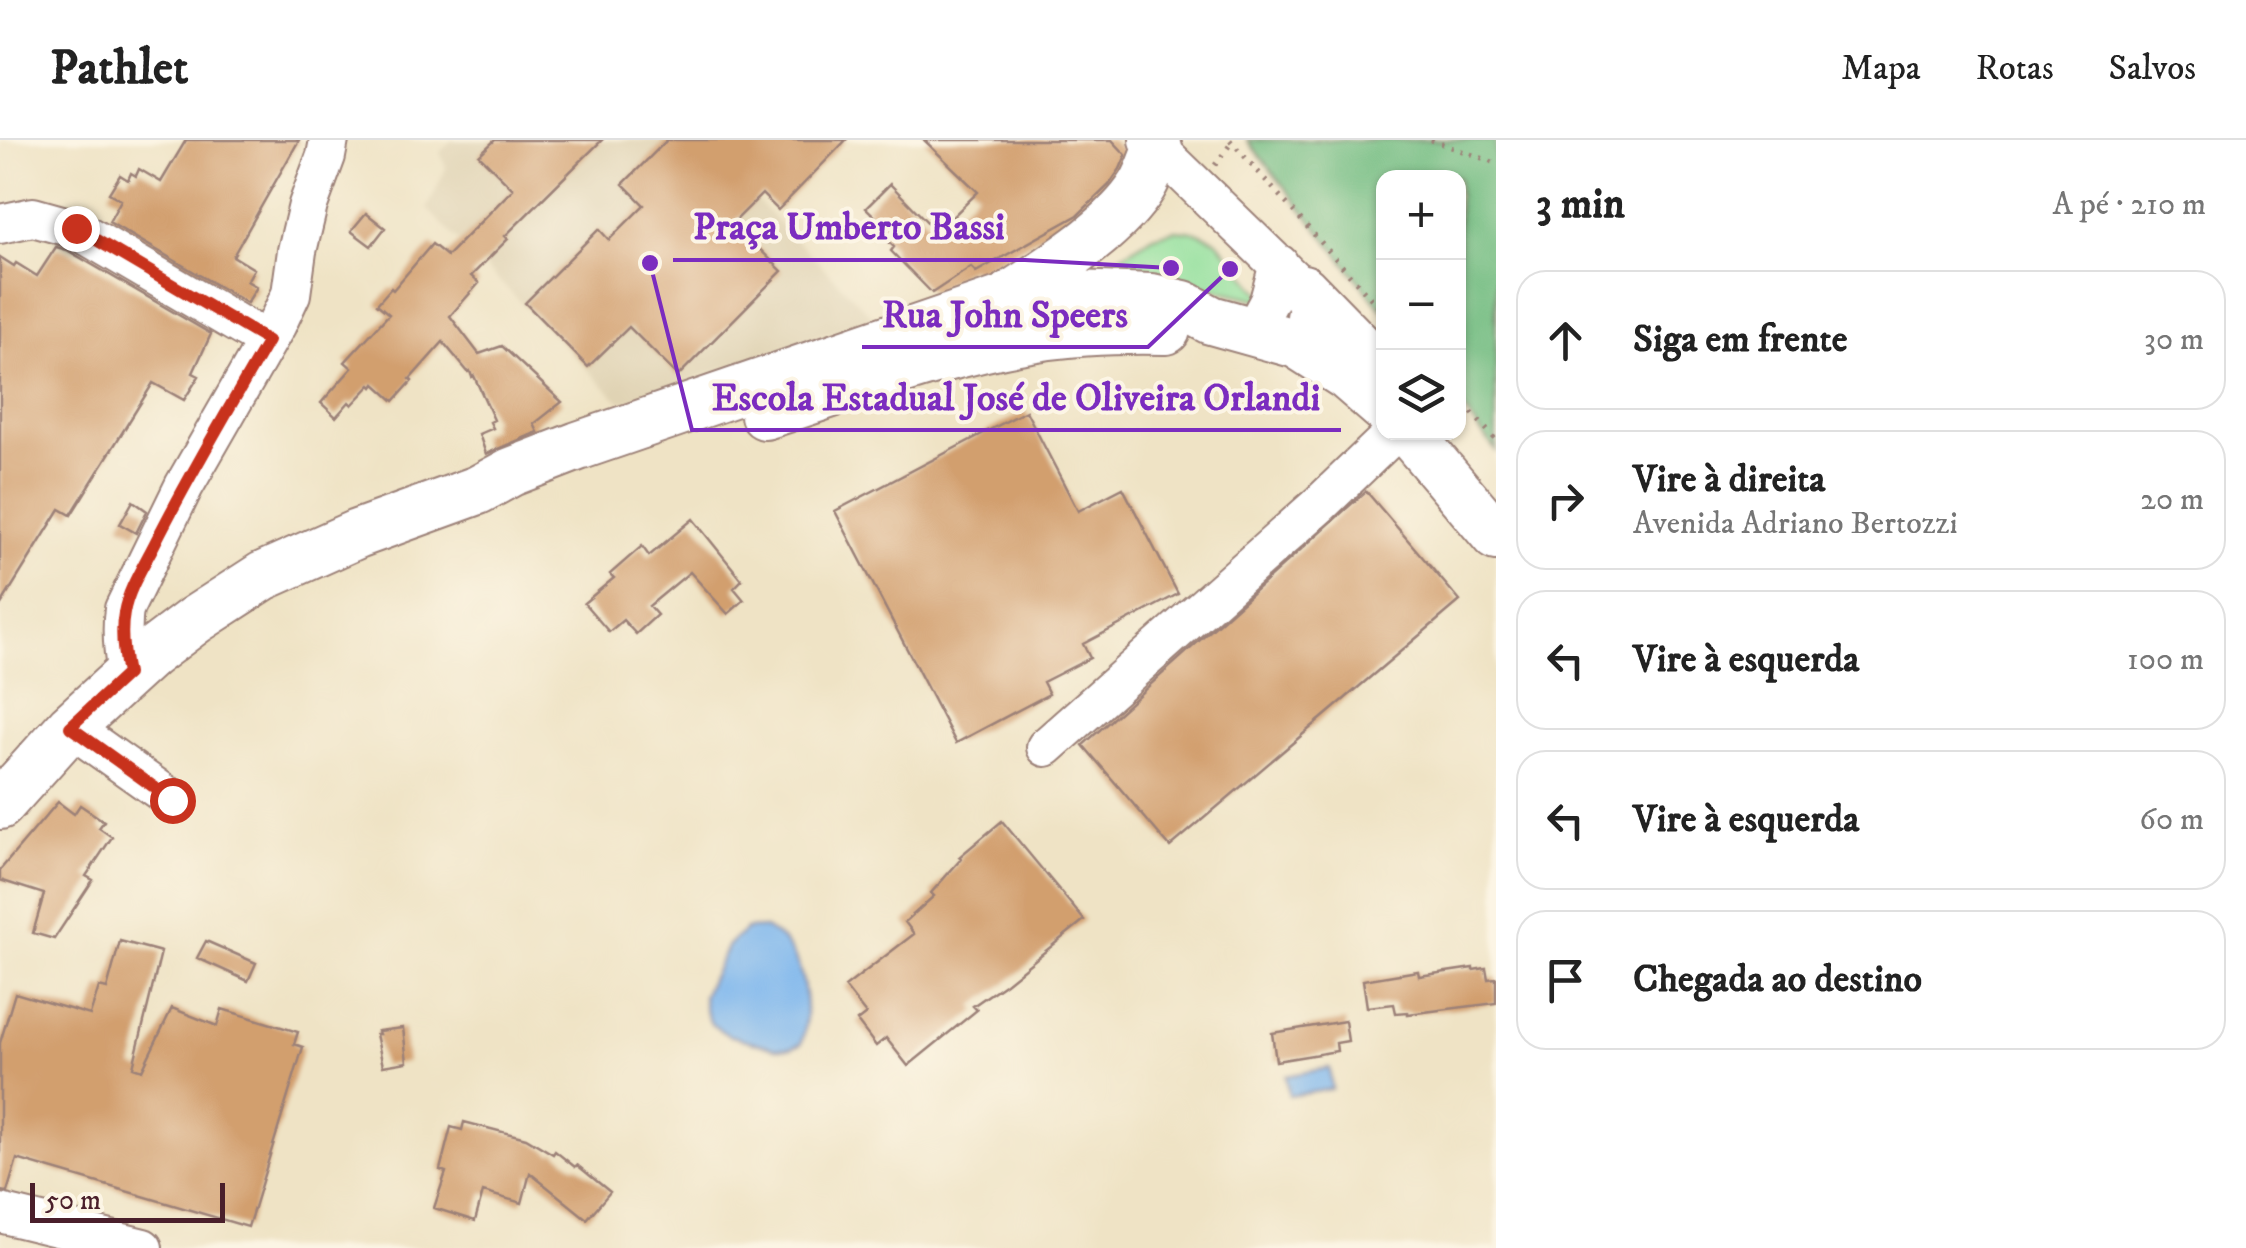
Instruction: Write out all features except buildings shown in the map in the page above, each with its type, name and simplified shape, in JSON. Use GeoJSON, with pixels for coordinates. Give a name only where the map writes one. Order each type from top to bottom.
{"type":"FeatureCollection","features":[{"type":"Feature","properties":{"kind":"main road"},"geometry":{"type":"LineString","coordinates":[[0,805],[70,727],[127,674],[195,620],[263,576],[578,446],[1004,300],[1070,255],[1117,216],[1142,186],[1154,145]]}},
{"type":"Feature","properties":{"kind":"main road"},"geometry":{"type":"LineString","coordinates":[[1291,276],[1376,364]]}},
{"type":"Feature","properties":{"kind":"main road"},"geometry":{"type":"LineString","coordinates":[[1004,300],[1075,296],[1150,298],[1183,305],[1254,332],[1348,376],[1376,401]]}},
{"type":"Feature","properties":{"kind":"main road"},"geometry":{"type":"LineString","coordinates":[[478,490],[513,492],[565,480],[965,352],[1036,337],[1110,329],[1254,332]]}},
{"type":"Feature","properties":{"kind":"main road"},"geometry":{"type":"LineString","coordinates":[[1415,440],[1491,530]]}},
{"type":"Feature","properties":{"kind":"main road"},"geometry":{"type":"LineString","coordinates":[[1435,440],[1491,530]]}},
{"type":"Feature","properties":{"kind":"street"},"geometry":{"type":"LineString","coordinates":[[127,674],[123,653],[124,608],[184,486],[291,294],[308,205],[329,140]]}},
{"type":"Feature","properties":{"kind":"street"},"geometry":{"type":"LineString","coordinates":[[1154,145],[1291,276],[1308,310],[1254,332]]}},
{"type":"Feature","properties":{"kind":"street"},"geometry":{"type":"LineString","coordinates":[[0,224],[33,218],[76,228],[268,341]]}},
{"type":"Feature","properties":{"kind":"street"},"geometry":{"type":"LineString","coordinates":[[1046,747],[1388,440]]}},
{"type":"Feature","properties":{"kind":"street"},"geometry":{"type":"LineString","coordinates":[[70,727],[172,800]]}},
{"type":"Feature","properties":{"kind":"street"},"geometry":{"type":"LineString","coordinates":[[0,1214],[142,1248]]}},
{"type":"Feature","properties":{"kind":"path"},"geometry":{"type":"LineString","coordinates":[[1431,140],[1496,163]]}},
{"type":"Feature","properties":{"kind":"path"},"geometry":{"type":"LineString","coordinates":[[1216,164],[1232,141],[1376,303]]}},
{"type":"Feature","properties":{"kind":"path"},"geometry":{"type":"LineString","coordinates":[[1466,406],[1496,440]]}},
{"type":"Feature","properties":{"kind":"shaded area"},"geometry":{"type":"Polygon","coordinates":[[[452,140],[696,140],[874,318],[621,403],[427,209],[446,168],[440,152],[452,140]]]}},
{"type":"Feature","properties":{"kind":"green space"},"geometry":{"type":"Polygon","coordinates":[[[1247,140],[1496,140],[1496,451],[1466,413],[1466,170],[1376,170],[1376,302],[1247,140]]]}},
{"type":"Feature","properties":{"kind":"green space"},"geometry":{"type":"Polygon","coordinates":[[[1175,230],[1196,232],[1216,240],[1268,302],[1144,277],[1087,276],[1154,236],[1175,230]]]}},
{"type":"Feature","properties":{"kind":"water"},"geometry":{"type":"Polygon","coordinates":[[[765,928],[785,943],[802,978],[804,1032],[801,1044],[791,1048],[775,1048],[728,1035],[711,1024],[705,1009],[703,996],[728,945],[746,929],[765,928]]]}},
{"type":"Feature","properties":{"kind":"water"},"geometry":{"type":"Polygon","coordinates":[[[1329,1068],[1332,1089],[1289,1096],[1286,1076],[1329,1068]]]}},
{"type":"Feature","properties":{"kind":"place","name":"Escola Estadual José de Oliveira Orlandi"},"geometry":{"type":"Point","coordinates":[650,263]}},
{"type":"Feature","properties":{"kind":"place","name":"Praça Umberto Bassi"},"geometry":{"type":"Point","coordinates":[1171,268]}},
{"type":"Feature","properties":{"kind":"place","name":"Rua John Speers"},"geometry":{"type":"Point","coordinates":[1230,269]}},
{"type":"Feature","properties":{"kind":"route"},"geometry":{"type":"LineString","coordinates":[[76,228],[268,341],[184,486],[124,608],[123,653],[127,674],[70,727],[172,800]]}}]}
